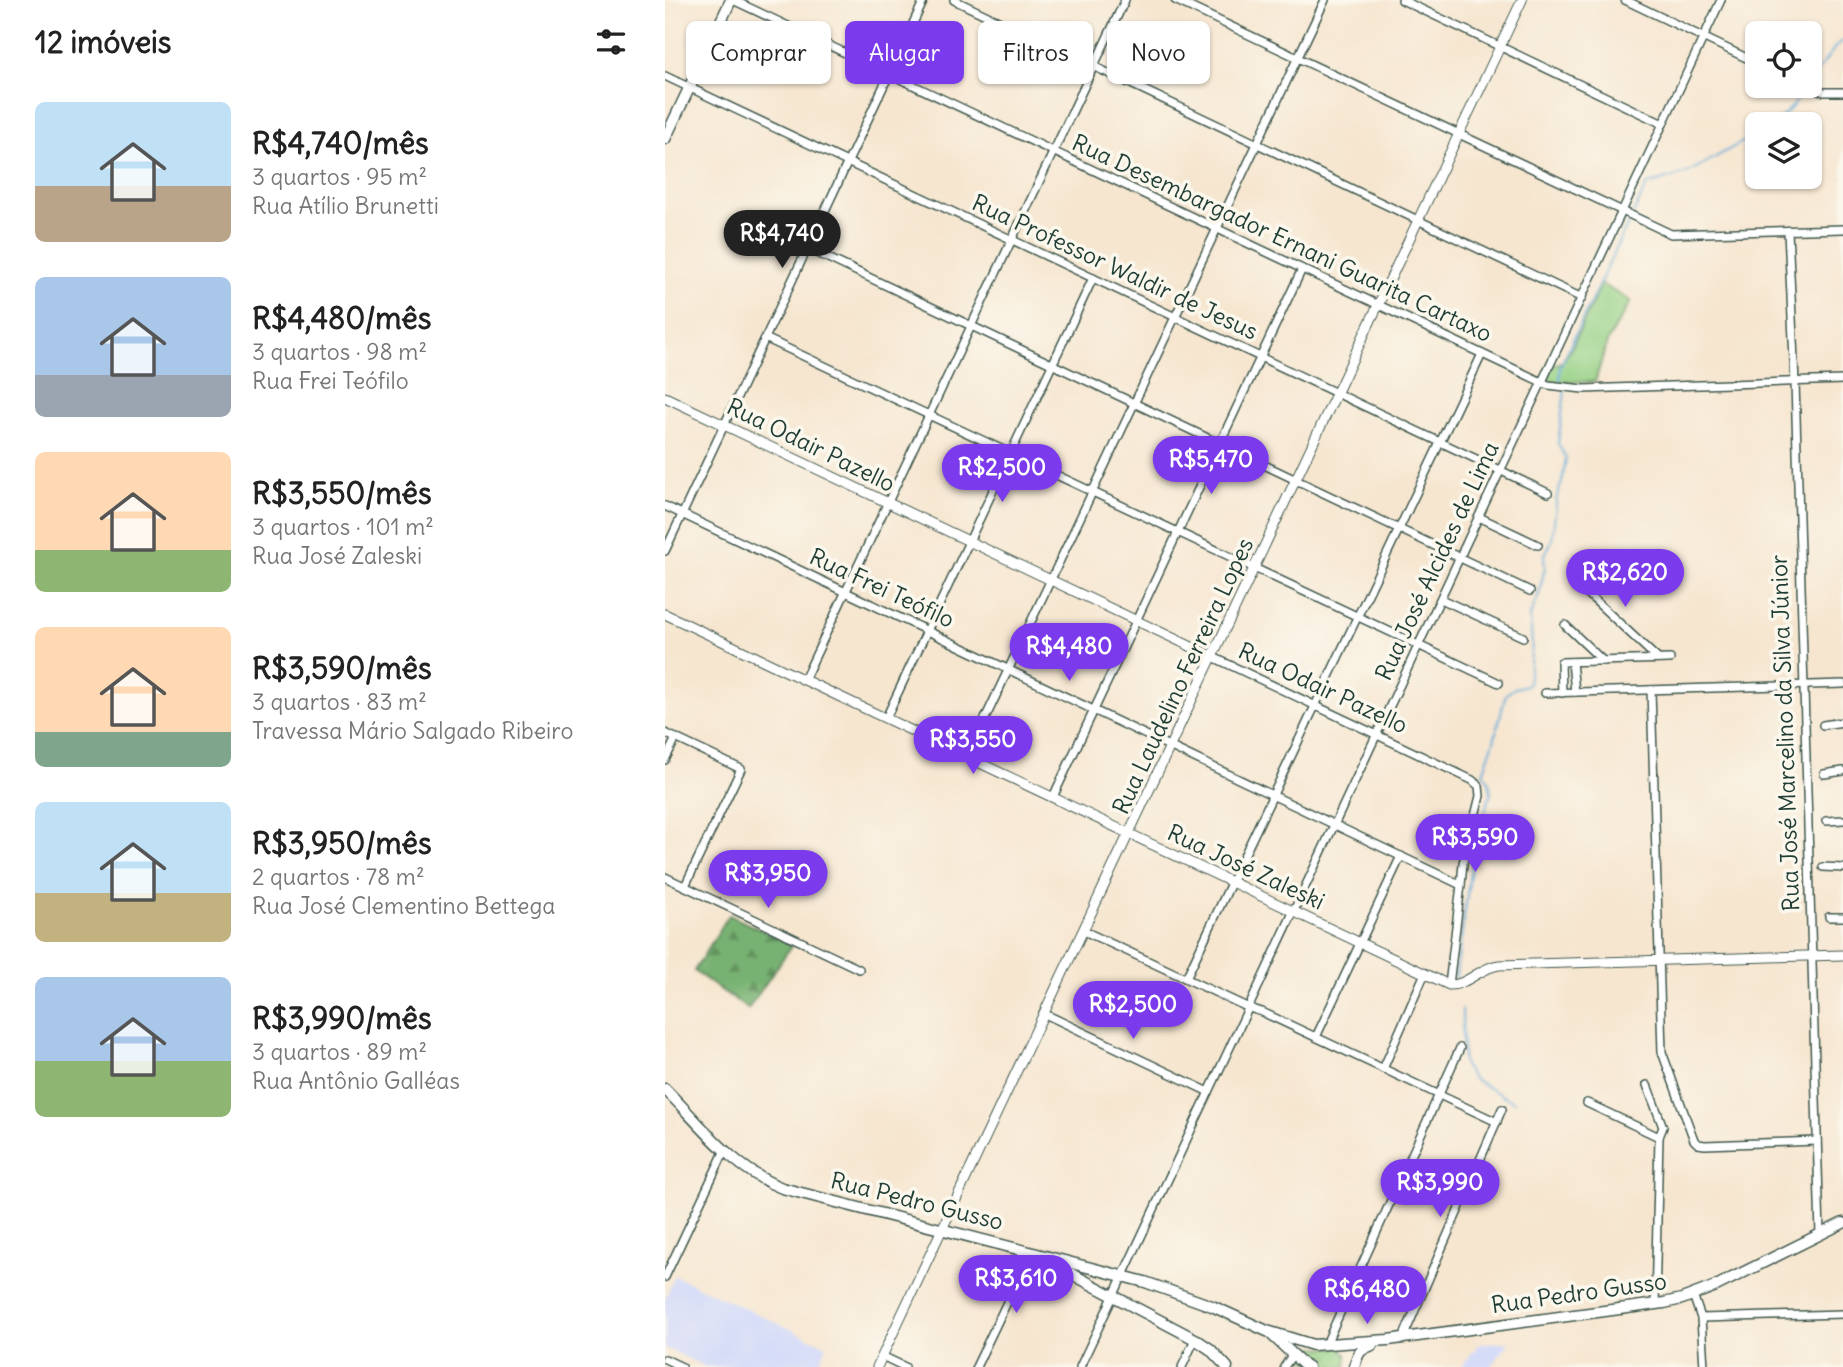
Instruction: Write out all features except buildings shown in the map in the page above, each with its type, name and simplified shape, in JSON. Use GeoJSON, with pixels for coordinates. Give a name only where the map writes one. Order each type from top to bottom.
{"type":"FeatureCollection","features":[{"type":"Feature","properties":{"kind":"main road"},"geometry":{"type":"LineString","coordinates":[[665,139],[732,0]]}},
{"type":"Feature","properties":{"kind":"main road","name":"Rua Pedro Gusso"},"geometry":{"type":"LineString","coordinates":[[665,1089],[747,1170],[782,1188],[1123,1276],[1189,1296],[1267,1331],[1300,1342],[1326,1345],[1388,1340],[1655,1305],[1693,1295],[1728,1280],[1843,1223]]}},
{"type":"Feature","properties":{"kind":"main road"},"geometry":{"type":"LineString","coordinates":[[1031,1252],[1195,1339],[1210,1349],[1227,1367]]}},
{"type":"Feature","properties":{"kind":"main road","name":"Rua Pedro Gusso"},"geometry":{"type":"LineString","coordinates":[[1267,1331],[1293,1354],[1301,1366]]}},
{"type":"Feature","properties":{"kind":"main road","name":"Rua Pedro Gusso"},"geometry":{"type":"LineString","coordinates":[[1355,1363],[1361,1350],[1388,1340]]}},
{"type":"Feature","properties":{"kind":"main road"},"geometry":{"type":"LineString","coordinates":[[1293,1354],[1294,1347],[1300,1342]]}},
{"type":"Feature","properties":{"kind":"main road"},"geometry":{"type":"LineString","coordinates":[[1348,1343],[1353,1349],[1355,1363]]}},
{"type":"Feature","properties":{"kind":"street","name":"Rua Desembargador Ernani Guarita Cartaxo"},"geometry":{"type":"LineString","coordinates":[[732,0],[845,53]]}},
{"type":"Feature","properties":{"kind":"street"},"geometry":{"type":"LineString","coordinates":[[914,21],[924,0]]}},
{"type":"Feature","properties":{"kind":"street"},"geometry":{"type":"LineString","coordinates":[[954,0],[1582,298]]}},
{"type":"Feature","properties":{"kind":"street"},"geometry":{"type":"LineString","coordinates":[[804,680],[1125,0]]}},
{"type":"Feature","properties":{"kind":"street"},"geometry":{"type":"LineString","coordinates":[[1175,0],[1671,234],[1843,229]]}},
{"type":"Feature","properties":{"kind":"street"},"geometry":{"type":"LineString","coordinates":[[967,757],[1325,0]]}},
{"type":"Feature","properties":{"kind":"street"},"geometry":{"type":"LineString","coordinates":[[1402,0],[1664,124]]}},
{"type":"Feature","properties":{"kind":"street","name":"Rua Laudelino Ferreira Lopes"},"geometry":{"type":"LineString","coordinates":[[877,1367],[1522,0]]}},
{"type":"Feature","properties":{"kind":"street"},"geometry":{"type":"LineString","coordinates":[[1625,0],[1745,57]]}},
{"type":"Feature","properties":{"kind":"street","name":"Rua José Alcides de Lima"},"geometry":{"type":"LineString","coordinates":[[1080,1367],[1542,382],[1625,213],[1721,0]]}},
{"type":"Feature","properties":{"kind":"street","name":"Rua Professor Waldir de Jesus"},"geometry":{"type":"LineString","coordinates":[[665,76],[1548,493]]}},
{"type":"Feature","properties":{"kind":"street"},"geometry":{"type":"LineString","coordinates":[[665,551],[884,84]]}},
{"type":"Feature","properties":{"kind":"street","name":"Rua Desembargador Ernani Guarita Cartaxo"},"geometry":{"type":"LineString","coordinates":[[910,84],[1557,387],[1572,389],[1843,380]]}},
{"type":"Feature","properties":{"kind":"street"},"geometry":{"type":"LineString","coordinates":[[1822,91],[1843,92]]}},
{"type":"Feature","properties":{"kind":"street","name":"Rua José Marcelino da Silva Júnior"},"geometry":{"type":"LineString","coordinates":[[1788,231],[1795,382],[1820,1235]]}},
{"type":"Feature","properties":{"kind":"street"},"geometry":{"type":"LineString","coordinates":[[807,248],[1530,591]]}},
{"type":"Feature","properties":{"kind":"street"},"geometry":{"type":"LineString","coordinates":[[1053,797],[1302,269]]}},
{"type":"Feature","properties":{"kind":"street"},"geometry":{"type":"LineString","coordinates":[[885,718],[1093,278]]}},
{"type":"Feature","properties":{"kind":"street"},"geometry":{"type":"LineString","coordinates":[[765,338],[1499,683]]}},
{"type":"Feature","properties":{"kind":"street"},"geometry":{"type":"LineString","coordinates":[[1186,978],[1482,354]]}},
{"type":"Feature","properties":{"kind":"street","name":"Rua Odair Pazello"},"geometry":{"type":"LineString","coordinates":[[665,397],[1472,780],[1481,791],[1463,863],[1461,885]]}},
{"type":"Feature","properties":{"kind":"street","name":"Rua Frei Teófilo"},"geometry":{"type":"LineString","coordinates":[[665,506],[1461,885]]}},
{"type":"Feature","properties":{"kind":"street"},"geometry":{"type":"LineString","coordinates":[[1479,517],[1538,545]]}},
{"type":"Feature","properties":{"kind":"street"},"geometry":{"type":"LineString","coordinates":[[1572,579],[1659,659]]}},
{"type":"Feature","properties":{"kind":"street"},"geometry":{"type":"LineString","coordinates":[[1441,599],[1524,638]]}},
{"type":"Feature","properties":{"kind":"street","name":"Rua José Zaleski"},"geometry":{"type":"LineString","coordinates":[[665,614],[1449,985]]}},
{"type":"Feature","properties":{"kind":"street"},"geometry":{"type":"LineString","coordinates":[[1565,625],[1603,661]]}},
{"type":"Feature","properties":{"kind":"street"},"geometry":{"type":"LineString","coordinates":[[1562,693],[1561,662],[1669,659]]}},
{"type":"Feature","properties":{"kind":"street"},"geometry":{"type":"LineString","coordinates":[[1572,662],[1575,692]]}},
{"type":"Feature","properties":{"kind":"street"},"geometry":{"type":"LineString","coordinates":[[1545,693],[1843,684]]}},
{"type":"Feature","properties":{"kind":"street"},"geometry":{"type":"LineString","coordinates":[[1651,690],[1663,1052],[1694,1140],[1698,1144],[1817,1141]]}},
{"type":"Feature","properties":{"kind":"street"},"geometry":{"type":"LineString","coordinates":[[1823,725],[1843,722]]}},
{"type":"Feature","properties":{"kind":"street"},"geometry":{"type":"LineString","coordinates":[[665,733],[741,769],[685,886]]}},
{"type":"Feature","properties":{"kind":"street"},"geometry":{"type":"LineString","coordinates":[[665,761],[676,738]]}},
{"type":"Feature","properties":{"kind":"street"},"geometry":{"type":"LineString","coordinates":[[1824,774],[1843,771]]}},
{"type":"Feature","properties":{"kind":"street"},"geometry":{"type":"LineString","coordinates":[[1826,821],[1843,820]]}},
{"type":"Feature","properties":{"kind":"street"},"geometry":{"type":"LineString","coordinates":[[1316,1037],[1401,856]]}},
{"type":"Feature","properties":{"kind":"street"},"geometry":{"type":"LineString","coordinates":[[1823,867],[1843,868]]}},
{"type":"Feature","properties":{"kind":"street"},"geometry":{"type":"LineString","coordinates":[[665,877],[859,969]]}},
{"type":"Feature","properties":{"kind":"street"},"geometry":{"type":"LineString","coordinates":[[1461,885],[1449,985],[1459,984],[1495,965],[1843,955]]}},
{"type":"Feature","properties":{"kind":"street"},"geometry":{"type":"LineString","coordinates":[[1829,917],[1843,918]]}},
{"type":"Feature","properties":{"kind":"street"},"geometry":{"type":"LineString","coordinates":[[1084,930],[1497,1122]]}},
{"type":"Feature","properties":{"kind":"street"},"geometry":{"type":"LineString","coordinates":[[1383,1069],[1425,973]]}},
{"type":"Feature","properties":{"kind":"street"},"geometry":{"type":"LineString","coordinates":[[1045,1014],[1209,1092]]}},
{"type":"Feature","properties":{"kind":"street"},"geometry":{"type":"LineString","coordinates":[[1326,1345],[1460,1048]]}},
{"type":"Feature","properties":{"kind":"street"},"geometry":{"type":"LineString","coordinates":[[1647,1085],[1663,1127],[1659,1137],[1655,1305]]}},
{"type":"Feature","properties":{"kind":"street"},"geometry":{"type":"LineString","coordinates":[[1587,1103],[1659,1137]]}},
{"type":"Feature","properties":{"kind":"street"},"geometry":{"type":"LineString","coordinates":[[1403,1338],[1502,1109]]}},
{"type":"Feature","properties":{"kind":"street"},"geometry":{"type":"LineString","coordinates":[[665,1277],[725,1150]]}},
{"type":"Feature","properties":{"kind":"street"},"geometry":{"type":"LineString","coordinates":[[976,1367],[1031,1252]]}},
{"type":"Feature","properties":{"kind":"street"},"geometry":{"type":"LineString","coordinates":[[1693,1295],[1701,1318],[1704,1367]]}},
{"type":"Feature","properties":{"kind":"street"},"geometry":{"type":"LineString","coordinates":[[1701,1318],[1843,1314]]}},
{"type":"Feature","properties":{"kind":"street"},"geometry":{"type":"LineString","coordinates":[[1182,1367],[1195,1339]]}},
{"type":"Feature","properties":{"kind":"street"},"geometry":{"type":"LineString","coordinates":[[1284,1367],[1293,1354]]}},
{"type":"Feature","properties":{"kind":"street"},"geometry":{"type":"LineString","coordinates":[[882,1356],[905,1367]]}},
{"type":"Feature","properties":{"kind":"street"},"geometry":{"type":"LineString","coordinates":[[665,1359],[682,1367]]}},
{"type":"Feature","properties":{"kind":"shaded area"},"geometry":{"type":"Polygon","coordinates":[[[675,1276],[827,1346],[817,1367],[706,1367],[665,1348],[665,1298],[675,1276]]]}},
{"type":"Feature","properties":{"kind":"shaded area"},"geometry":{"type":"Polygon","coordinates":[[[1509,1342],[1491,1367],[1461,1367],[1479,1344],[1509,1342]]]}},
{"type":"Feature","properties":{"kind":"green space"},"geometry":{"type":"Polygon","coordinates":[[[1601,284],[1631,301],[1607,342],[1595,382],[1548,381],[1551,366],[1562,362],[1571,349],[1601,284]]]}},
{"type":"Feature","properties":{"kind":"green space"},"geometry":{"type":"Polygon","coordinates":[[[729,915],[792,945],[748,1009],[694,971],[729,915]]]}},
{"type":"Feature","properties":{"kind":"green space"},"geometry":{"type":"Polygon","coordinates":[[[1306,1347],[1341,1348],[1347,1356],[1346,1367],[1305,1360],[1300,1357],[1301,1351],[1306,1347]]]}},
{"type":"Feature","properties":{"kind":"waterway"},"geometry":{"type":"LineString","coordinates":[[1822,65],[1843,41]]}},
{"type":"Feature","properties":{"kind":"waterway"},"geometry":{"type":"LineString","coordinates":[[1787,112],[1798,98]]}},
{"type":"Feature","properties":{"kind":"waterway"},"geometry":{"type":"LineString","coordinates":[[1633,214],[1647,185],[1687,173],[1745,141]]}},
{"type":"Feature","properties":{"kind":"waterway"},"geometry":{"type":"LineString","coordinates":[[1560,383],[1560,367],[1630,219]]}},
{"type":"Feature","properties":{"kind":"waterway"},"geometry":{"type":"LineString","coordinates":[[1455,981],[1470,874],[1478,833],[1491,793],[1489,781],[1483,773],[1506,694],[1515,688],[1528,685],[1532,644],[1530,616],[1539,594],[1545,567],[1544,557],[1552,540],[1557,496],[1566,458],[1558,444],[1565,390]]}},
{"type":"Feature","properties":{"kind":"waterway"},"geometry":{"type":"LineString","coordinates":[[1462,1009],[1463,1064],[1473,1079],[1514,1102]]}}]}
